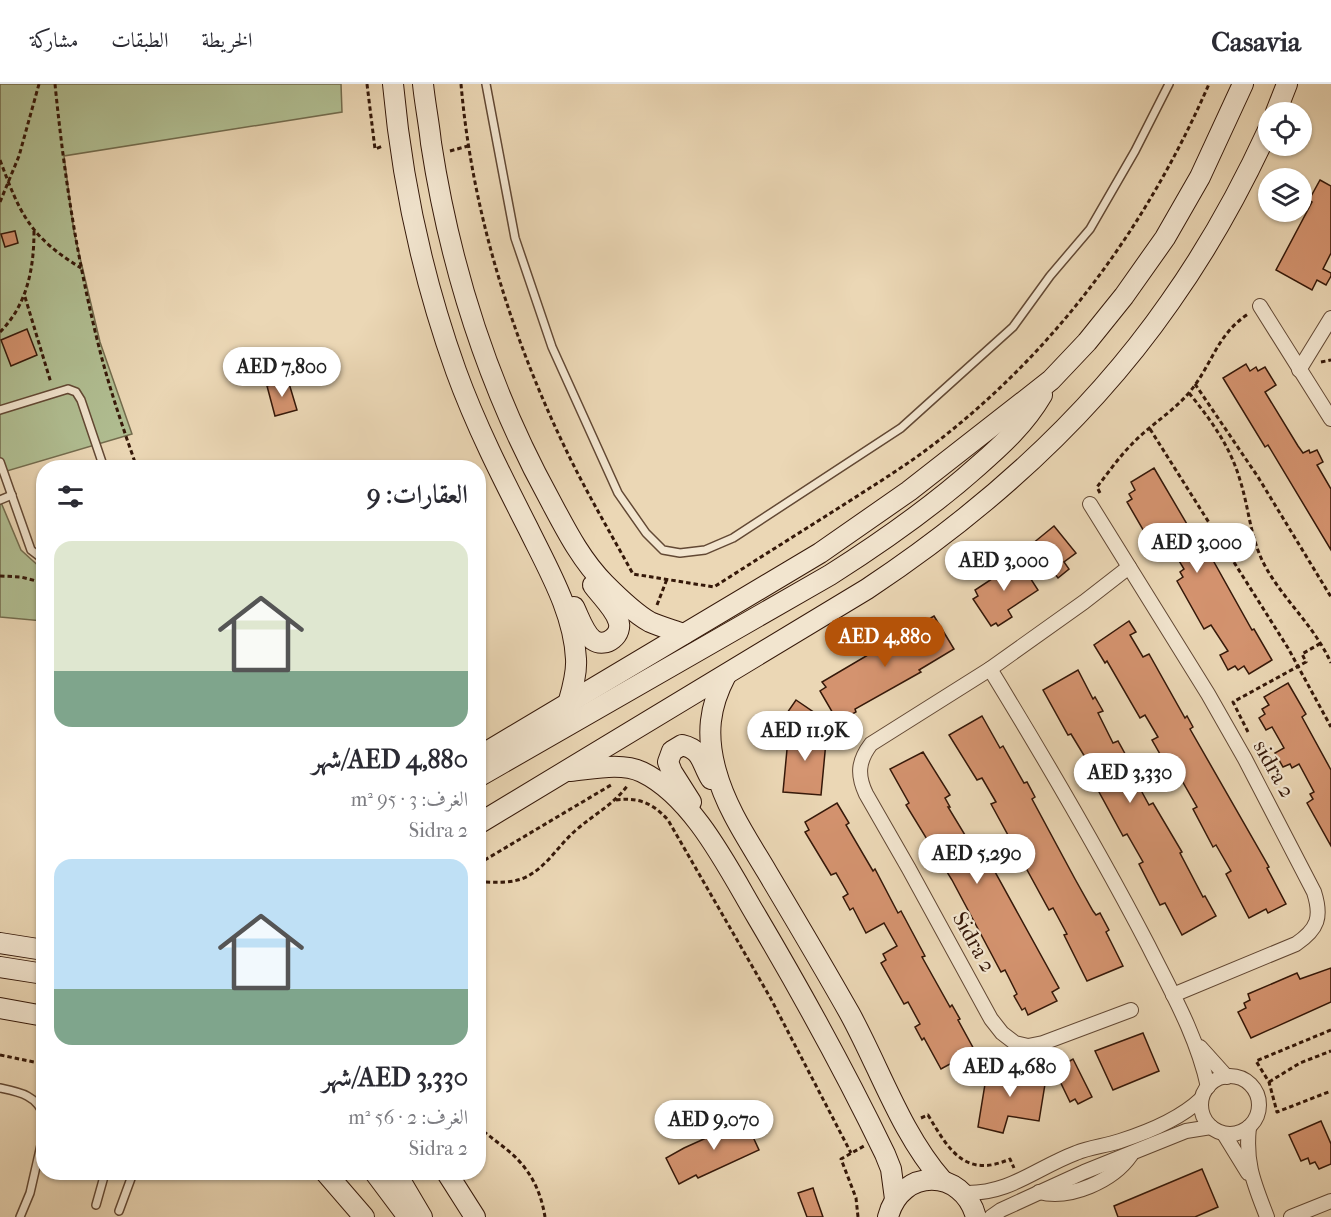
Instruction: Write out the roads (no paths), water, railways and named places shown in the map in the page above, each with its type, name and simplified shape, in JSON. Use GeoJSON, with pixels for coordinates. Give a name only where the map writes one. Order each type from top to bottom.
{"type":"FeatureCollection","features":[{"type":"Feature","properties":{"kind":"street"},"geometry":{"type":"LineString","coordinates":[[393,84],[400,141],[417,236],[435,304],[457,372],[483,438],[538,549],[565,610],[575,645],[577,662],[568,704]]}},
{"type":"Feature","properties":{"kind":"street"},"geometry":{"type":"LineString","coordinates":[[423,84],[436,175],[466,300],[511,422],[539,480],[585,561],[604,584],[625,603],[650,621],[684,634]]}},
{"type":"Feature","properties":{"kind":"street"},"geometry":{"type":"LineString","coordinates":[[486,752],[812,558],[872,518],[1006,417],[1050,380],[1087,342],[1124,296],[1165,238],[1200,177],[1243,84]]}},
{"type":"Feature","properties":{"kind":"street"},"geometry":{"type":"LineString","coordinates":[[1279,102],[1287,84]]}},
{"type":"Feature","properties":{"kind":"street"},"geometry":{"type":"LineString","coordinates":[[486,819],[867,589],[910,560],[993,495],[1069,423],[1138,345],[1170,303],[1226,215],[1258,150]]}},
{"type":"Feature","properties":{"kind":"street"},"geometry":{"type":"LineString","coordinates":[[1260,306],[1331,419]]}},
{"type":"Feature","properties":{"kind":"street"},"geometry":{"type":"LineString","coordinates":[[1299,370],[1331,318]]}},
{"type":"Feature","properties":{"kind":"street"},"geometry":{"type":"LineString","coordinates":[[486,772],[830,575],[928,508],[1014,432],[1037,403],[1050,380]]}},
{"type":"Feature","properties":{"kind":"street","name":"sidra 2"},"geometry":{"type":"LineString","coordinates":[[1090,504],[1208,694],[1245,759],[1314,891],[1319,906],[1317,922],[1309,935],[1296,944],[1173,995]]}},
{"type":"Feature","properties":{"kind":"street"},"geometry":{"type":"LineString","coordinates":[[538,549],[553,563],[591,638],[597,642],[605,642],[618,633],[618,618],[578,562],[570,537]]}},
{"type":"Feature","properties":{"kind":"street","name":"Sidra 2"},"geometry":{"type":"LineString","coordinates":[[1129,567],[1075,609],[990,669],[871,744],[863,755],[859,768],[860,782],[991,1019],[1002,1034],[1015,1043],[1028,1046],[1043,1043],[1131,1010]]}},
{"type":"Feature","properties":{"kind":"street"},"geometry":{"type":"LineString","coordinates":[[990,669],[1067,798],[1173,995],[1196,1043],[1205,1093],[1202,1114],[1211,1127],[1224,1134],[1253,1183],[1267,1217]]}},
{"type":"Feature","properties":{"kind":"street"},"geometry":{"type":"LineString","coordinates":[[726,675],[711,711],[710,730],[715,769],[723,793],[741,829],[849,1012],[922,1155],[942,1180]]}},
{"type":"Feature","properties":{"kind":"street"},"geometry":{"type":"LineString","coordinates":[[723,793],[713,782],[700,756],[693,748],[682,746],[672,751],[668,762],[672,772],[683,788],[700,824],[823,1030],[878,1140],[891,1169],[892,1208]]}},
{"type":"Feature","properties":{"kind":"street"},"geometry":{"type":"LineString","coordinates":[[564,771],[626,768],[636,770],[657,781],[669,791],[700,824]]}},
{"type":"Feature","properties":{"kind":"street"},"geometry":{"type":"LineString","coordinates":[[0,943],[36,949]]}},
{"type":"Feature","properties":{"kind":"street"},"geometry":{"type":"LineString","coordinates":[[0,967],[36,973]]}},
{"type":"Feature","properties":{"kind":"street"},"geometry":{"type":"LineString","coordinates":[[0,1008],[36,1015]]}},
{"type":"Feature","properties":{"kind":"street"},"geometry":{"type":"LineString","coordinates":[[1196,1043],[1227,1077]]}},
{"type":"Feature","properties":{"kind":"street"},"geometry":{"type":"LineString","coordinates":[[964,1193],[992,1191],[1020,1181],[1075,1153],[1121,1141],[1186,1112],[1213,1082],[1227,1077],[1242,1079],[1254,1090],[1257,1097],[1257,1113],[1249,1126],[1242,1131],[1224,1134]]}},
{"type":"Feature","properties":{"kind":"street"},"geometry":{"type":"LineString","coordinates":[[1249,1126],[1248,1155],[1253,1183]]}},
{"type":"Feature","properties":{"kind":"street"},"geometry":{"type":"LineString","coordinates":[[991,1217],[1038,1192],[1133,1152],[1186,1131],[1211,1127]]}},
{"type":"Feature","properties":{"kind":"street"},"geometry":{"type":"LineString","coordinates":[[332,1180],[364,1217]]}},
{"type":"Feature","properties":{"kind":"street"},"geometry":{"type":"LineString","coordinates":[[380,1180],[408,1217]]}},
{"type":"Feature","properties":{"kind":"street"},"geometry":{"type":"LineString","coordinates":[[400,1180],[422,1217]]}},
{"type":"Feature","properties":{"kind":"street"},"geometry":{"type":"LineString","coordinates":[[451,1180],[475,1217]]}},
{"type":"Feature","properties":{"kind":"street"},"geometry":{"type":"LineString","coordinates":[[892,1208],[905,1189],[916,1183],[942,1180],[954,1185],[964,1193],[972,1204],[976,1217]]}},
{"type":"Feature","properties":{"kind":"street"},"geometry":{"type":"LineString","coordinates":[[1291,1217],[1331,1201]]}},
{"type":"Feature","properties":{"kind":"lane"},"geometry":{"type":"LineString","coordinates":[[486,84],[515,238],[552,347],[618,494],[646,533],[663,550],[680,553],[705,550],[733,538],[900,428],[1012,327],[1090,228],[1135,150],[1168,84]]}},
{"type":"Feature","properties":{"kind":"lane"},"geometry":{"type":"LineString","coordinates":[[0,410],[68,389],[72,390],[79,396],[101,460]]}},
{"type":"Feature","properties":{"kind":"lane"},"geometry":{"type":"LineString","coordinates":[[0,462],[31,550],[36,554]]}},
{"type":"Feature","properties":{"kind":"lane"},"geometry":{"type":"LineString","coordinates":[[0,500],[12,495]]}},
{"type":"Feature","properties":{"kind":"lane"},"geometry":{"type":"LineString","coordinates":[[0,1088],[28,1095],[36,1101]]}},
{"type":"Feature","properties":{"kind":"lane"},"geometry":{"type":"LineString","coordinates":[[20,1217],[30,1193],[36,1167]]}},
{"type":"Feature","properties":{"kind":"lane"},"geometry":{"type":"LineString","coordinates":[[96,1205],[103,1180]]}},
{"type":"Feature","properties":{"kind":"lane"},"geometry":{"type":"LineString","coordinates":[[119,1211],[130,1180]]}}]}
